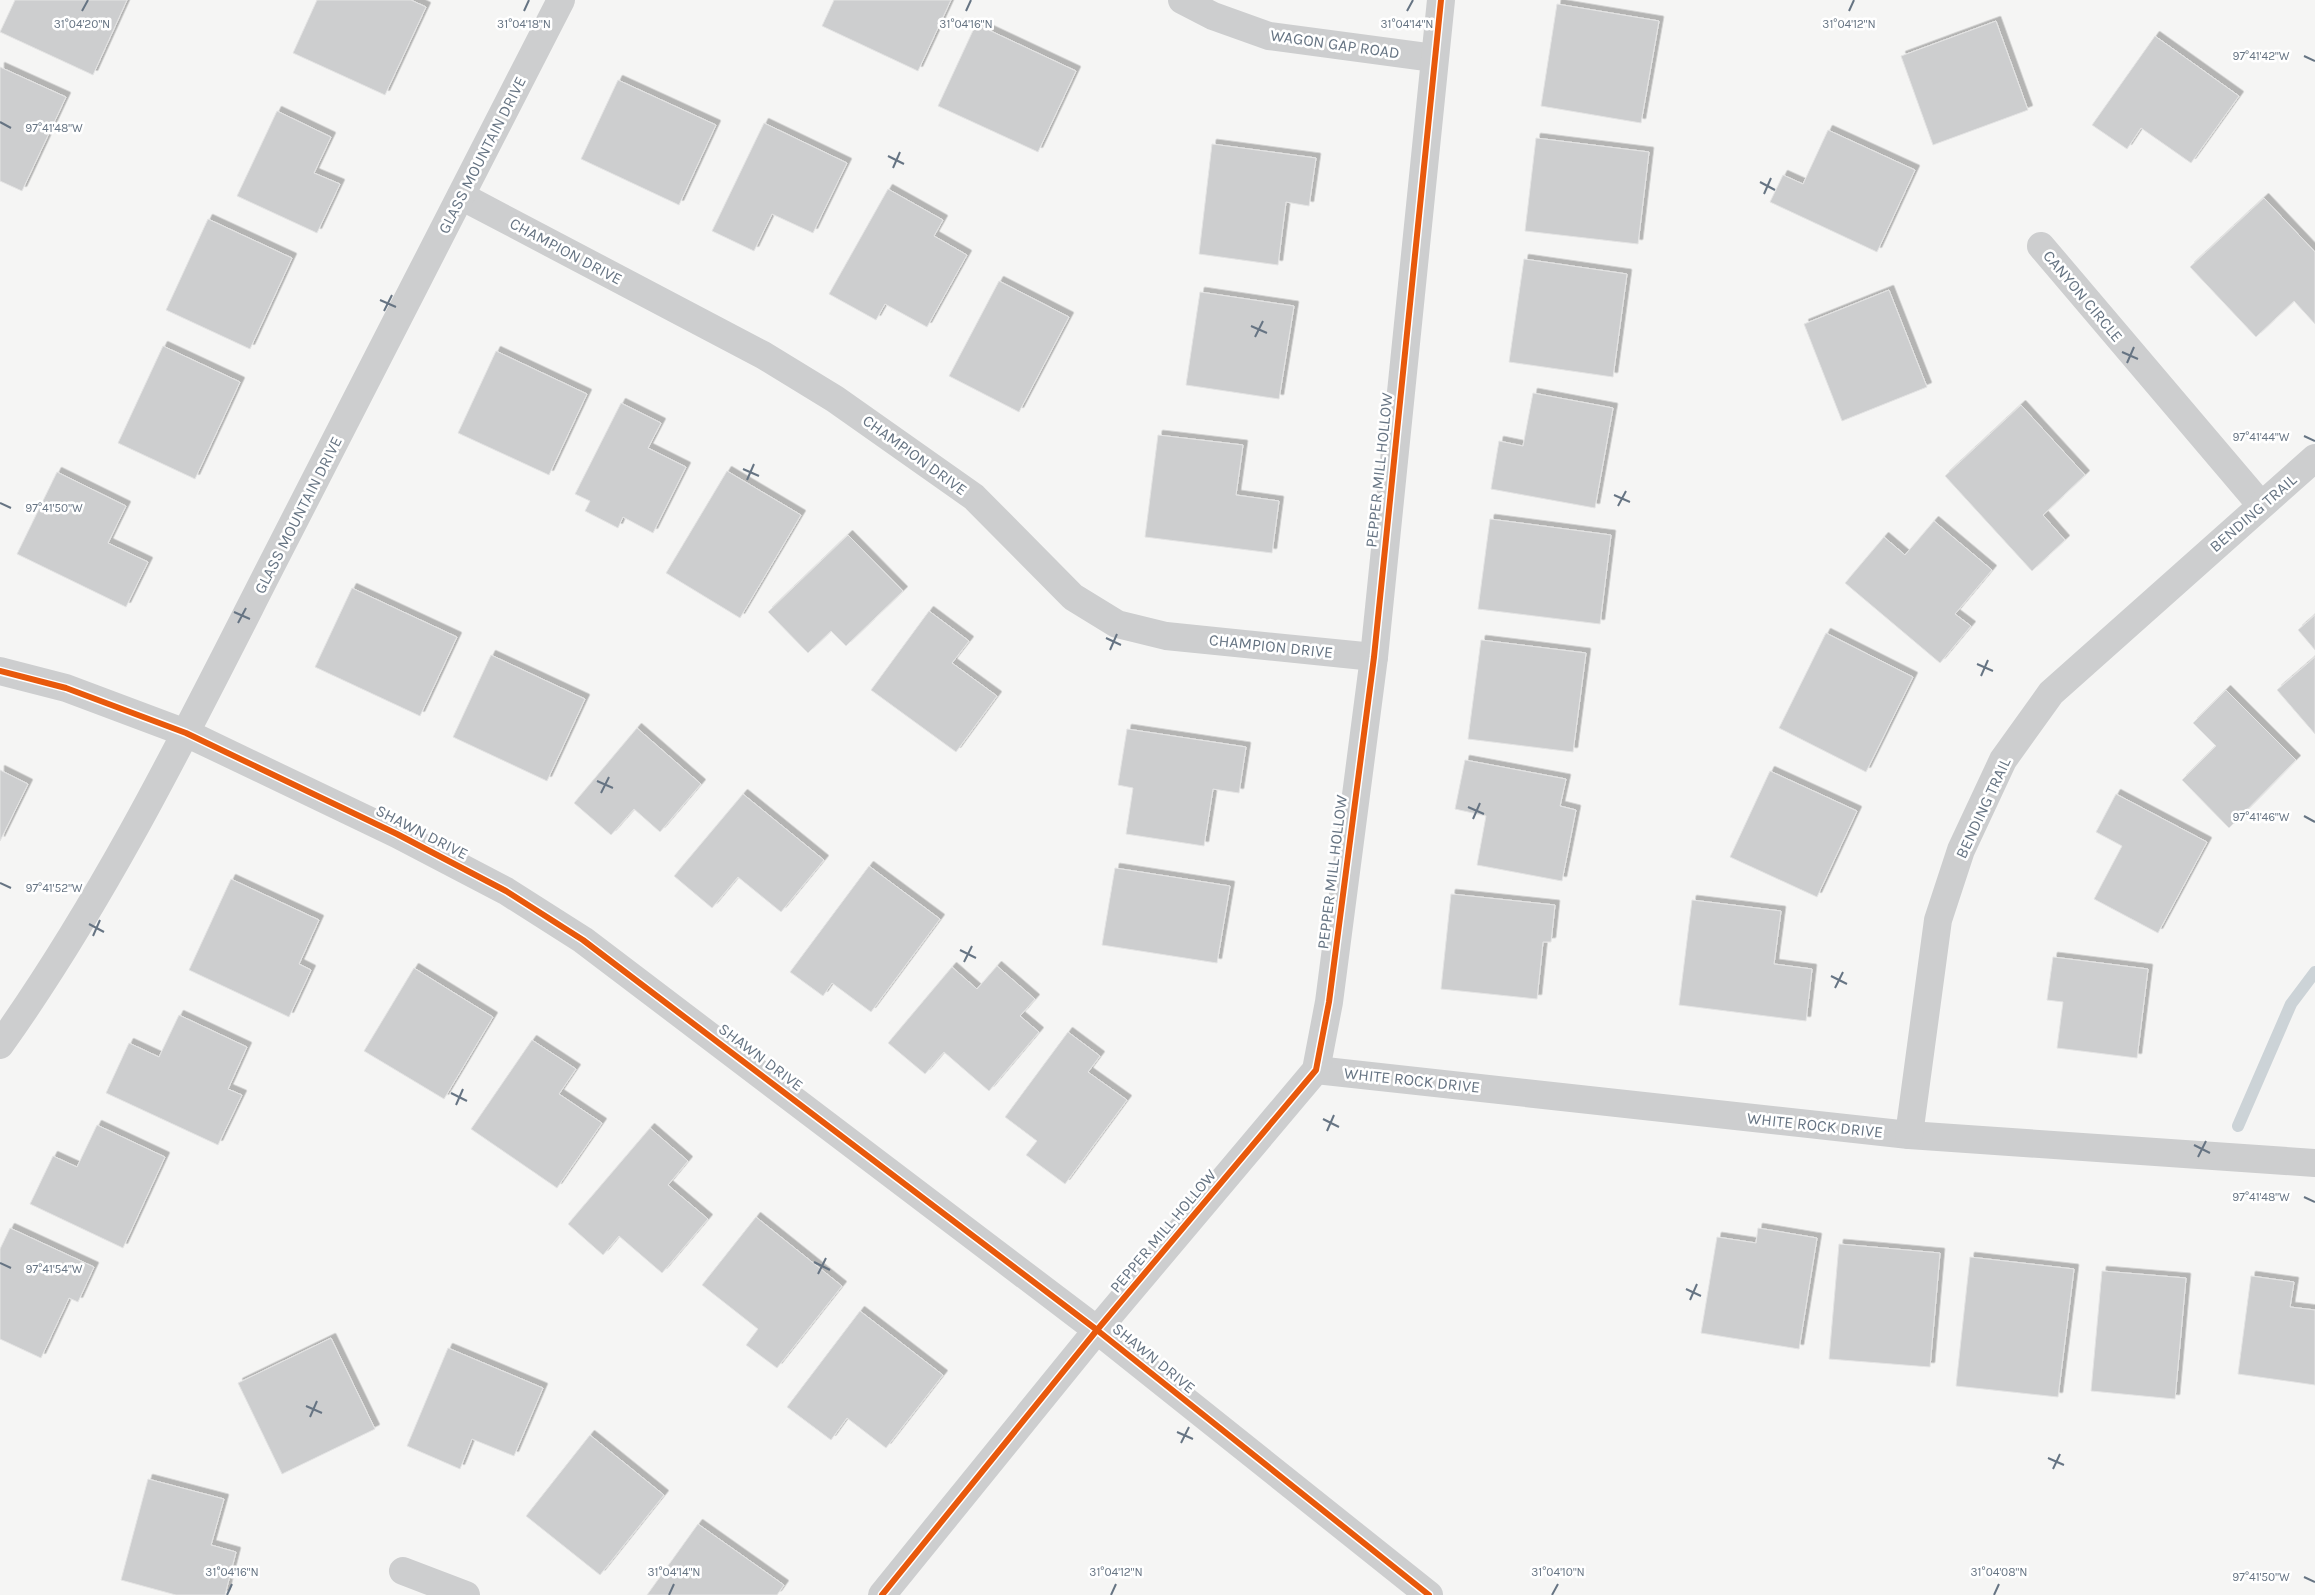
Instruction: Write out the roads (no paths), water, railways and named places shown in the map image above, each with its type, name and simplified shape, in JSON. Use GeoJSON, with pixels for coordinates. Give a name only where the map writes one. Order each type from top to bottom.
{"type":"FeatureCollection","features":[{"type":"Feature","properties":{"kind":"street","name":"GLASS MOUNTAIN DRIVE"},"geometry":{"type":"LineString","coordinates":[[0,1045],[33,1000],[107,880],[186,733],[561,0]]}},
{"type":"Feature","properties":{"kind":"street","name":"WAGON GAP ROAD"},"geometry":{"type":"LineString","coordinates":[[1182,0],[1213,16],[1269,36],[1434,58]]}},
{"type":"Feature","properties":{"kind":"street","name":"PEPPER MILL HOLLOW"},"geometry":{"type":"LineString","coordinates":[[882,1595],[1097,1330],[1316,1070],[1329,1002],[1374,657],[1441,0]]}},
{"type":"Feature","properties":{"kind":"street","name":"CHAMPION DRIVE"},"geometry":{"type":"LineString","coordinates":[[461,196],[762,355],[835,398],[974,497],[1073,597],[1117,624],[1166,636],[1374,657]]}},
{"type":"Feature","properties":{"kind":"street","name":"CANYON CIRCLE"},"geometry":{"type":"LineString","coordinates":[[2041,246],[2261,505]]}},
{"type":"Feature","properties":{"kind":"street","name":"BENDING TRAIL"},"geometry":{"type":"LineString","coordinates":[[1909,1135],[1938,920],[1961,850],[2003,760],[2051,693],[2315,458]]}},
{"type":"Feature","properties":{"kind":"street","name":"SHAWN DRIVE"},"geometry":{"type":"LineString","coordinates":[[0,671],[66,688],[186,733],[414,843],[506,891],[584,940],[1097,1330],[1429,1595]]}},
{"type":"Feature","properties":{"kind":"street","name":"WHITE ROCK DRIVE"},"geometry":{"type":"LineString","coordinates":[[1316,1070],[1909,1135],[2315,1163]]}},
{"type":"Feature","properties":{"kind":"street"},"geometry":{"type":"LineString","coordinates":[[403,1571],[466,1595]]}},
{"type":"Feature","properties":{"kind":"waterway"},"geometry":{"type":"LineString","coordinates":[[2238,1126],[2291,1004],[2315,972]]}}]}
